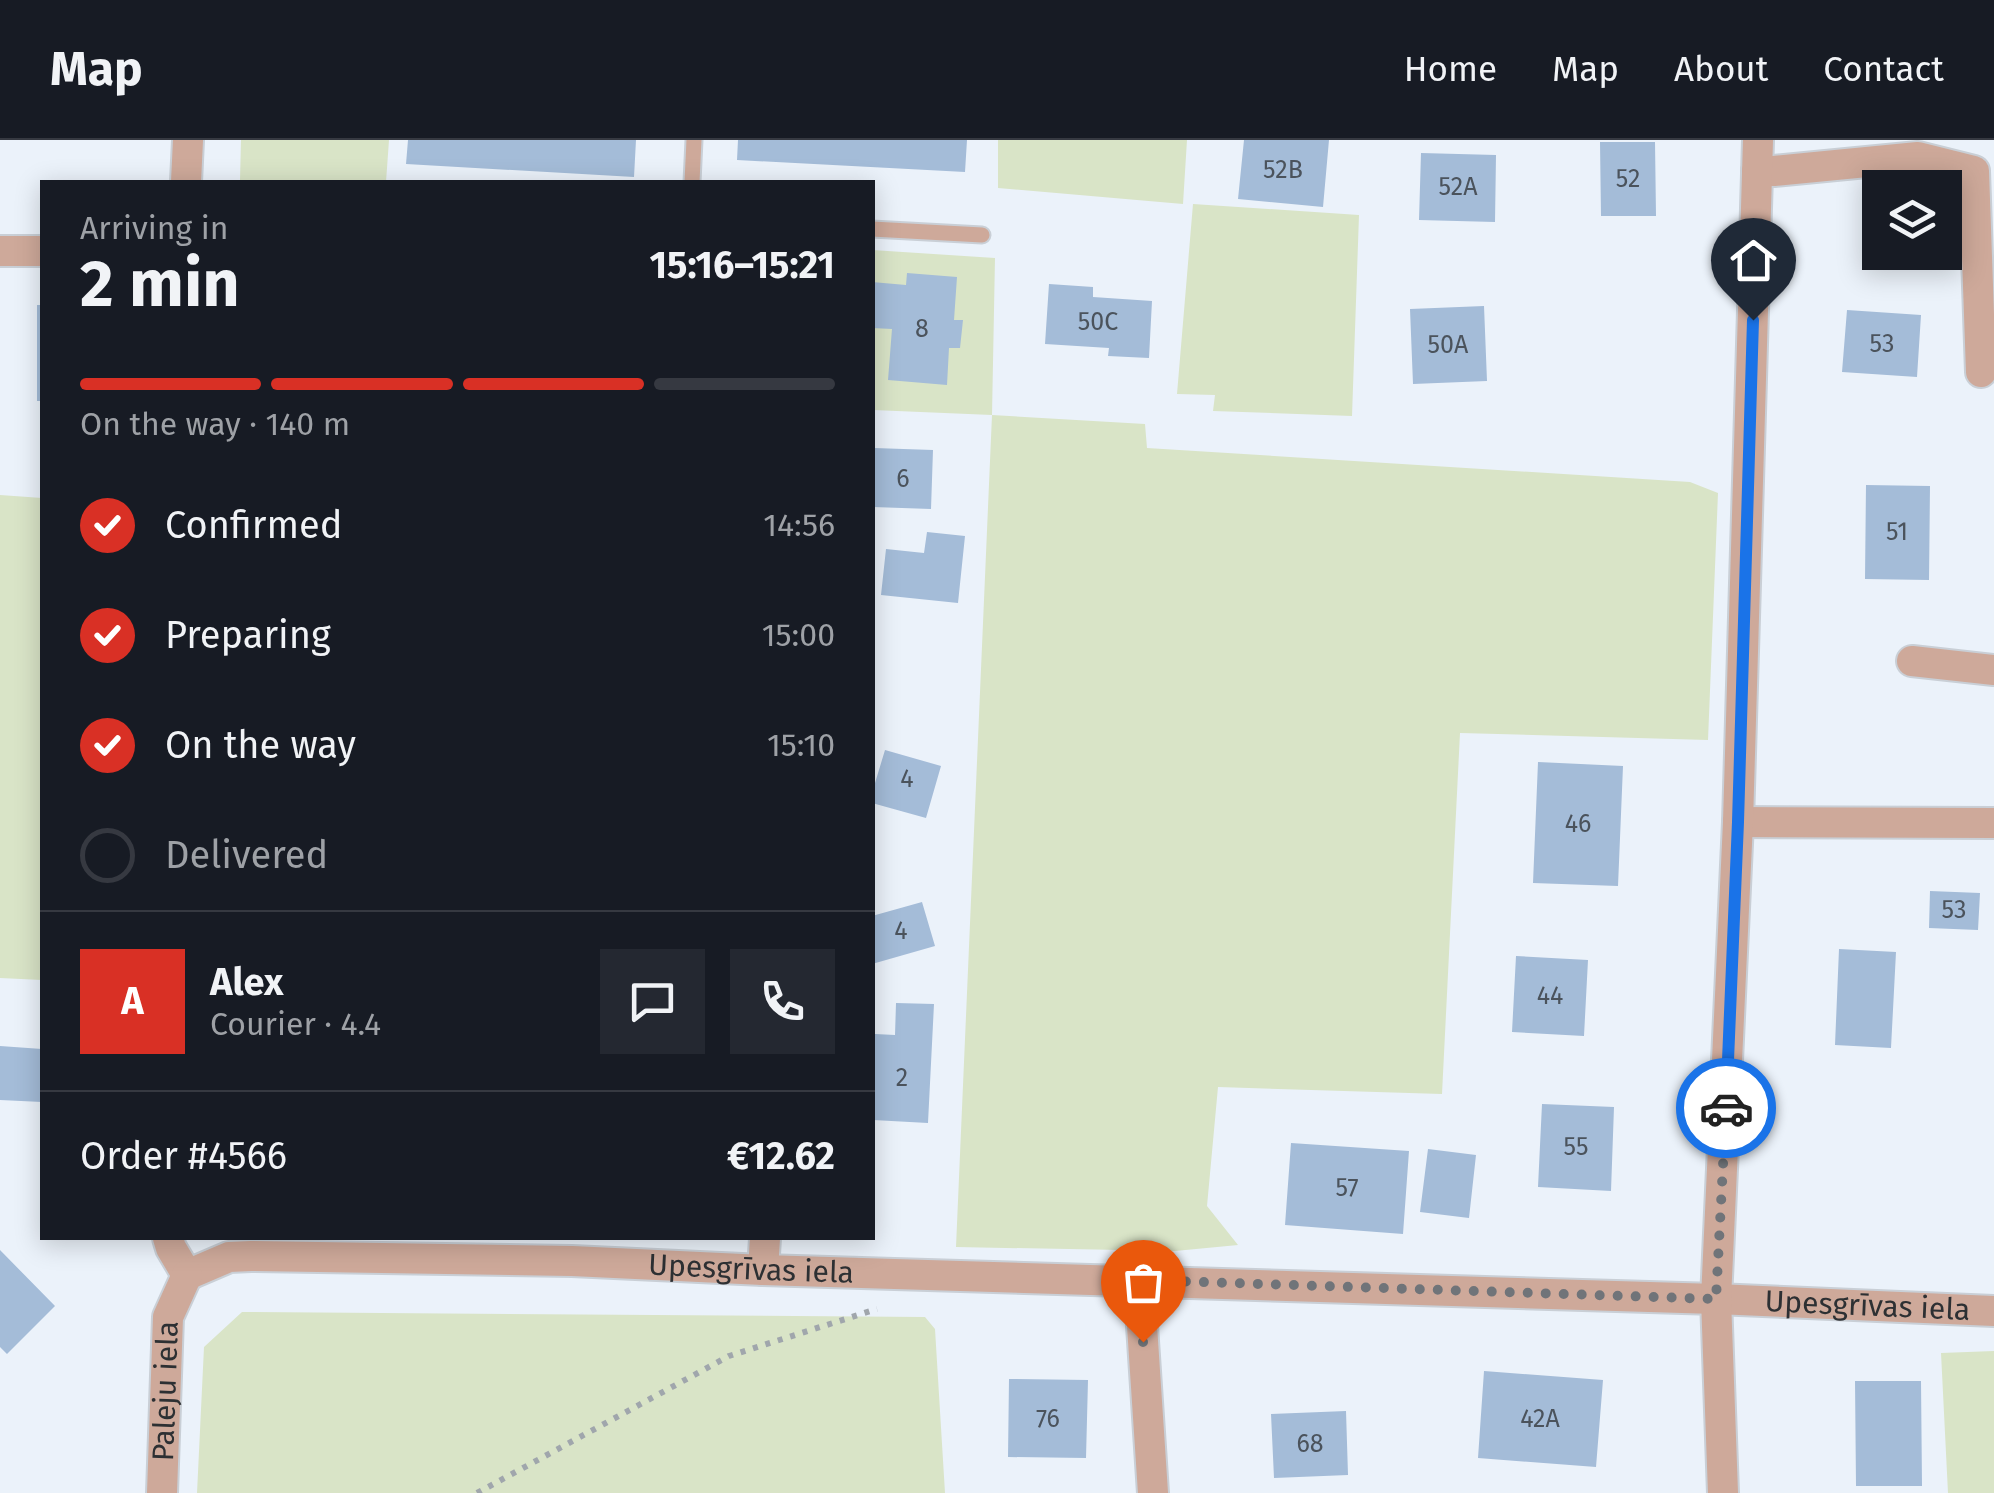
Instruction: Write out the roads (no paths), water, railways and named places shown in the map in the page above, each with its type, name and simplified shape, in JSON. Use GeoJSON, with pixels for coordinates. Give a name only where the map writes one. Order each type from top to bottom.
{"type":"FeatureCollection","features":[{"type":"Feature","properties":{"kind":"street"},"geometry":{"type":"LineString","coordinates":[[186,180],[188,140]]}},
{"type":"Feature","properties":{"kind":"street"},"geometry":{"type":"LineString","coordinates":[[1758,155],[1774,171],[1918,157],[1974,171],[1981,372]]}},
{"type":"Feature","properties":{"kind":"street"},"geometry":{"type":"LineString","coordinates":[[1724,1493],[1716,1299],[1738,822],[1758,155]]}},
{"type":"Feature","properties":{"kind":"street"},"geometry":{"type":"LineString","coordinates":[[0,251],[40,251]]}},
{"type":"Feature","properties":{"kind":"street"},"geometry":{"type":"LineString","coordinates":[[1912,661],[1994,670]]}},
{"type":"Feature","properties":{"kind":"street"},"geometry":{"type":"LineString","coordinates":[[1738,822],[1994,823]]}},
{"type":"Feature","properties":{"kind":"street"},"geometry":{"type":"LineString","coordinates":[[169,1240],[187,1275]]}},
{"type":"Feature","properties":{"kind":"street"},"geometry":{"type":"LineString","coordinates":[[763,1270],[765,1240]]}},
{"type":"Feature","properties":{"kind":"street","name":"Upesgrīvas iela"},"geometry":{"type":"LineString","coordinates":[[187,1275],[228,1257],[572,1256],[763,1270],[1994,1311]]}},
{"type":"Feature","properties":{"kind":"street","name":"Paleju iela"},"geometry":{"type":"LineString","coordinates":[[162,1493],[168,1317],[187,1275]]}},
{"type":"Feature","properties":{"kind":"street"},"geometry":{"type":"LineString","coordinates":[[1140,1280],[1153,1493]]}},
{"type":"Feature","properties":{"kind":"lane"},"geometry":{"type":"LineString","coordinates":[[692,180],[694,140]]}},
{"type":"Feature","properties":{"kind":"lane"},"geometry":{"type":"LineString","coordinates":[[875,229],[982,234]]}}]}
